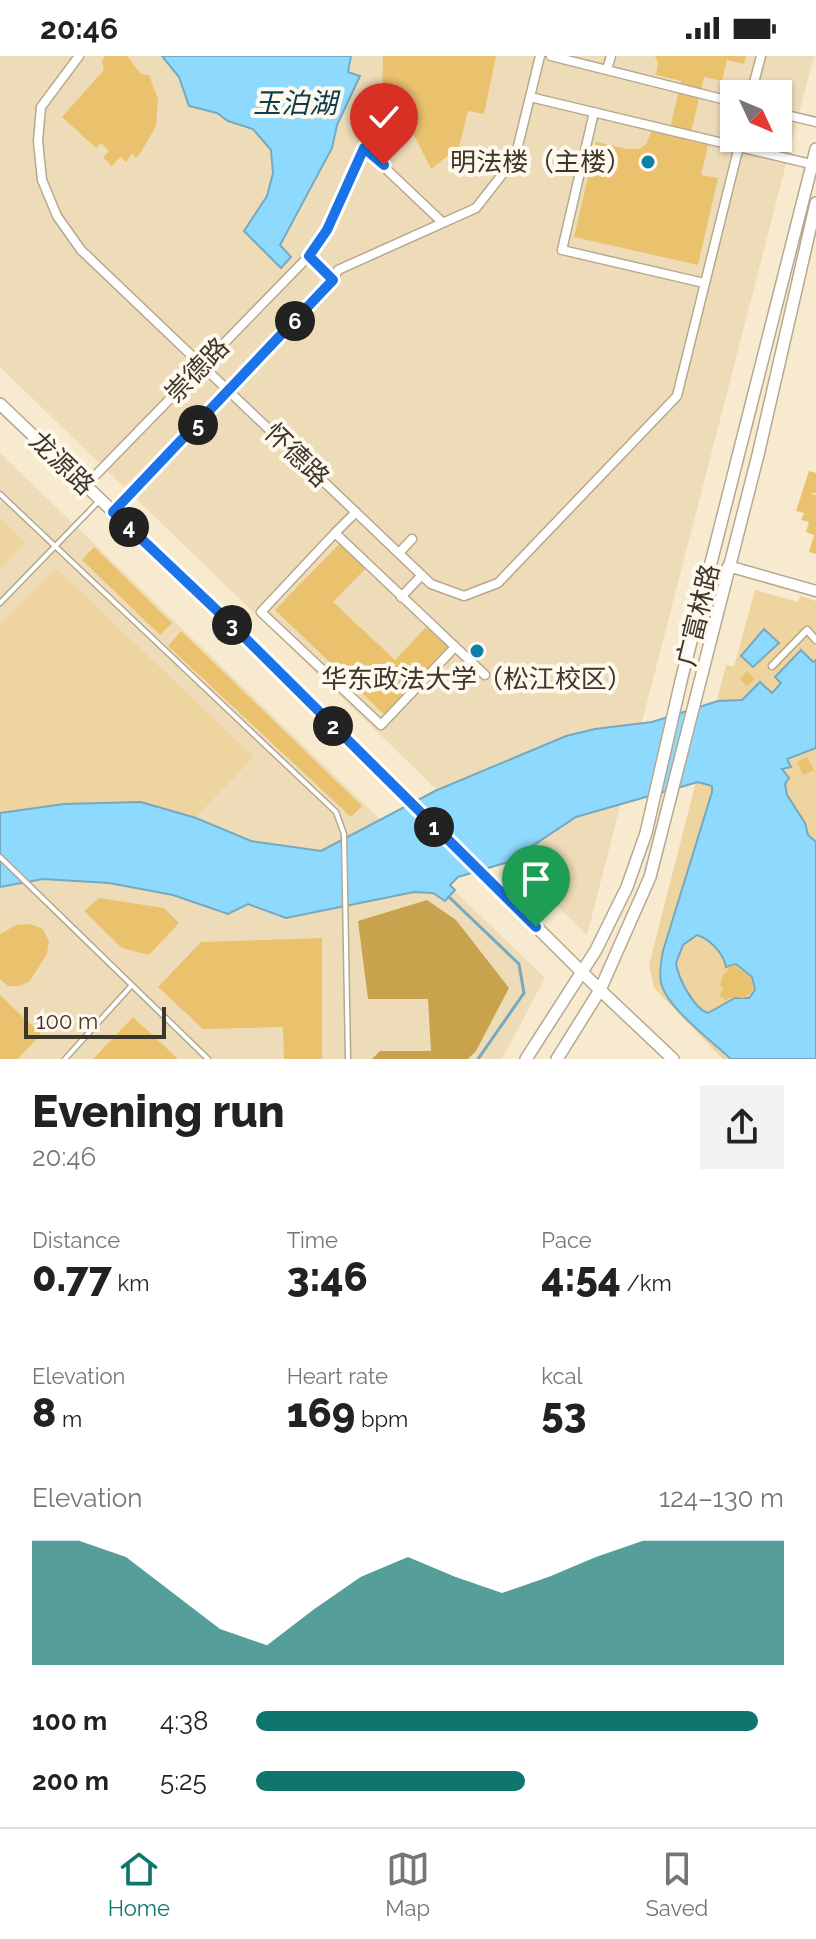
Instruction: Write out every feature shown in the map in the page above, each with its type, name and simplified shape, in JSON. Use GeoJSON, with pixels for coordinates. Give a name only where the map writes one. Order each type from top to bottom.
{"type":"FeatureCollection","features":[{"type":"Feature","properties":{"kind":"main road","name":"广富林路"},"geometry":{"type":"LineString","coordinates":[[526,1059],[583,973],[627,887],[646,833],[816,149]]}},
{"type":"Feature","properties":{"kind":"main road","name":"广富林路"},"geometry":{"type":"LineString","coordinates":[[557,1059],[600,990],[650,877],[758,455],[816,203]]}},
{"type":"Feature","properties":{"kind":"main road","name":"龙源路"},"geometry":{"type":"LineString","coordinates":[[0,404],[227,620],[673,1059]]}},
{"type":"Feature","properties":{"kind":"street","name":"怀德路"},"geometry":{"type":"LineString","coordinates":[[79,56],[41,107],[38,141],[42,180],[57,216],[81,250],[431,584],[464,596],[498,583],[677,396],[704,283]]}},
{"type":"Feature","properties":{"kind":"street","name":"崇德路"},"geometry":{"type":"LineString","coordinates":[[113,512],[231,391],[333,280],[338,270],[476,208],[515,158],[540,56]]}},
{"type":"Feature","properties":{"kind":"street"},"geometry":{"type":"LineString","coordinates":[[551,56],[720,98]]}},
{"type":"Feature","properties":{"kind":"street"},"geometry":{"type":"LineString","coordinates":[[607,69],[611,56]]}},
{"type":"Feature","properties":{"kind":"street"},"geometry":{"type":"LineString","coordinates":[[755,80],[761,56]]}},
{"type":"Feature","properties":{"kind":"street"},"geometry":{"type":"LineString","coordinates":[[530,97],[720,138]]}},
{"type":"Feature","properties":{"kind":"street"},"geometry":{"type":"LineString","coordinates":[[594,112],[562,250],[704,283],[737,152]]}},
{"type":"Feature","properties":{"kind":"street"},"geometry":{"type":"LineString","coordinates":[[792,116],[816,122]]}},
{"type":"Feature","properties":{"kind":"street","name":"崇德路"},"geometry":{"type":"LineString","coordinates":[[86,485],[309,256],[327,230],[364,148],[442,222]]}},
{"type":"Feature","properties":{"kind":"street"},"geometry":{"type":"LineString","coordinates":[[772,152],[814,165]]}},
{"type":"Feature","properties":{"kind":"street"},"geometry":{"type":"LineString","coordinates":[[309,256],[333,280]]}},
{"type":"Feature","properties":{"kind":"street"},"geometry":{"type":"LineString","coordinates":[[356,512],[261,612],[381,725],[455,647]]}},
{"type":"Feature","properties":{"kind":"street"},"geometry":{"type":"LineString","coordinates":[[335,533],[485,675]]}},
{"type":"Feature","properties":{"kind":"street"},"geometry":{"type":"LineString","coordinates":[[399,553],[412,539]]}},
{"type":"Feature","properties":{"kind":"street"},"geometry":{"type":"LineString","coordinates":[[728,566],[816,591]]}},
{"type":"Feature","properties":{"kind":"street"},"geometry":{"type":"LineString","coordinates":[[401,597],[422,575]]}},
{"type":"Feature","properties":{"kind":"street"},"geometry":{"type":"LineString","coordinates":[[772,666],[807,630],[816,640]]}},
{"type":"Feature","properties":{"kind":"lane"},"geometry":{"type":"LineString","coordinates":[[0,494],[336,812],[344,834],[348,1059]]}},
{"type":"Feature","properties":{"kind":"lane"},"geometry":{"type":"LineString","coordinates":[[0,603],[100,499]]}},
{"type":"Feature","properties":{"kind":"lane"},"geometry":{"type":"LineString","coordinates":[[0,857],[208,1059]]}},
{"type":"Feature","properties":{"kind":"lane"},"geometry":{"type":"LineString","coordinates":[[65,1059],[132,985]]}},
{"type":"Feature","properties":{"kind":"shaded area","name":"华东政法大学（松江校区）"},"geometry":{"type":"Polygon","coordinates":[[[0,56],[814,56],[792,141],[792,80],[720,80],[720,152],[789,152],[587,935],[0,367],[0,56]]]}},
{"type":"Feature","properties":{"kind":"shaded area"},"geometry":{"type":"Polygon","coordinates":[[[0,453],[545,978],[502,1059],[0,1059],[0,453]]]}},
{"type":"Feature","properties":{"kind":"shaded area"},"geometry":{"type":"Polygon","coordinates":[[[0,518],[25,543],[0,569],[0,518]]]}},
{"type":"Feature","properties":{"kind":"shaded area"},"geometry":{"type":"Polygon","coordinates":[[[56,568],[254,757],[195,818],[141,802],[64,804],[0,813],[0,625],[56,568]]]}},
{"type":"Feature","properties":{"kind":"shaded area"},"geometry":{"type":"Polygon","coordinates":[[[755,590],[798,602],[800,596],[816,601],[816,1059],[723,1059],[654,988],[649,965],[726,665],[734,667],[755,590]]]}},
{"type":"Feature","properties":{"kind":"shaded area"},"geometry":{"type":"Polygon","coordinates":[[[427,900],[456,920],[509,988],[476,1051],[468,1059],[372,1059],[380,1051],[431,1051],[428,999],[368,999],[358,921],[427,900]]]}},
{"type":"Feature","properties":{"kind":"water","name":"玉泊湖"},"geometry":{"type":"Polygon","coordinates":[[[162,56],[351,56],[348,72],[360,76],[337,125],[332,148],[280,245],[291,257],[281,268],[244,231],[267,196],[273,173],[271,150],[253,129],[228,121],[217,113],[189,106],[179,77],[162,56]]]}},
{"type":"Feature","properties":{"kind":"water"},"geometry":{"type":"Polygon","coordinates":[[[764,629],[779,643],[753,667],[741,656],[764,629]]]}},
{"type":"Feature","properties":{"kind":"water"},"geometry":{"type":"Polygon","coordinates":[[[801,650],[813,662],[816,660],[816,748],[787,759],[791,767],[782,769],[789,778],[785,784],[787,795],[805,823],[808,835],[816,842],[816,1059],[731,1059],[681,1013],[665,993],[660,975],[663,951],[712,792],[712,786],[698,782],[576,817],[508,862],[458,877],[450,885],[455,890],[445,901],[433,893],[414,892],[286,918],[248,904],[228,914],[173,895],[109,883],[43,879],[0,887],[0,813],[64,804],[141,802],[196,818],[251,841],[321,851],[435,791],[566,736],[652,722],[718,701],[742,700],[760,682],[772,693],[781,683],[775,677],[801,650]],[[697,935],[683,945],[676,963],[692,999],[708,1013],[735,998],[749,998],[755,990],[752,977],[736,964],[726,967],[719,952],[697,935]]]}},
{"type":"Feature","properties":{"kind":"building"},"geometry":{"type":"Polygon","coordinates":[[[105,56],[127,56],[141,74],[149,75],[158,99],[156,126],[141,152],[136,158],[132,154],[126,162],[120,157],[112,166],[103,157],[109,151],[101,143],[96,148],[62,117],[104,70],[102,61],[105,56]]]}},
{"type":"Feature","properties":{"kind":"building"},"geometry":{"type":"Polygon","coordinates":[[[383,56],[496,56],[484,114],[468,111],[459,147],[431,169],[403,113],[384,124],[383,56]]]}},
{"type":"Feature","properties":{"kind":"building","name":"明法楼（主楼）"},"geometry":{"type":"Polygon","coordinates":[[[655,56],[746,56],[744,64],[727,60],[722,80],[704,77],[689,141],[708,145],[701,175],[718,178],[698,265],[574,237],[596,142],[639,149],[646,144],[652,130],[669,133],[681,81],[656,75],[658,64],[655,56]]]}},
{"type":"Feature","properties":{"kind":"building"},"geometry":{"type":"Polygon","coordinates":[[[809,471],[816,473],[816,493],[810,493],[816,495],[816,554],[809,552],[814,535],[806,532],[809,522],[801,520],[804,513],[796,511],[809,471]]]}},
{"type":"Feature","properties":{"kind":"building"},"geometry":{"type":"Polygon","coordinates":[[[341,542],[367,567],[333,602],[395,660],[429,624],[452,646],[386,716],[275,610],[341,542]]]}},
{"type":"Feature","properties":{"kind":"building"},"geometry":{"type":"Polygon","coordinates":[[[94,547],[172,623],[160,635],[82,560],[94,547]]]}},
{"type":"Feature","properties":{"kind":"building"},"geometry":{"type":"Polygon","coordinates":[[[181,631],[362,806],[351,817],[168,646],[181,631]]]}},
{"type":"Feature","properties":{"kind":"building"},"geometry":{"type":"Polygon","coordinates":[[[747,671],[755,679],[747,686],[740,679],[747,671]]]}},
{"type":"Feature","properties":{"kind":"building"},"geometry":{"type":"Polygon","coordinates":[[[807,757],[814,770],[803,775],[797,762],[807,757]]]}},
{"type":"Feature","properties":{"kind":"building"},"geometry":{"type":"Polygon","coordinates":[[[99,898],[164,908],[179,923],[149,955],[122,948],[84,911],[99,898]]]}},
{"type":"Feature","properties":{"kind":"building"},"geometry":{"type":"Polygon","coordinates":[[[30,924],[43,929],[49,941],[47,954],[29,982],[8,986],[0,979],[0,934],[16,925],[30,924]]]}},
{"type":"Feature","properties":{"kind":"building"},"geometry":{"type":"Polygon","coordinates":[[[322,938],[322,1059],[284,1059],[283,1027],[203,1029],[158,987],[201,942],[322,938]]]}},
{"type":"Feature","properties":{"kind":"building"},"geometry":{"type":"Polygon","coordinates":[[[734,965],[751,978],[754,989],[744,998],[725,1000],[720,996],[723,987],[720,986],[728,967],[734,965]]]}},
{"type":"Feature","properties":{"kind":"building"},"geometry":{"type":"Polygon","coordinates":[[[0,995],[41,1034],[18,1059],[0,1059],[0,995]]]}},
{"type":"Feature","properties":{"kind":"building"},"geometry":{"type":"Polygon","coordinates":[[[133,1017],[178,1059],[93,1059],[133,1017]]]}},
{"type":"Feature","properties":{"kind":"waterway"},"geometry":{"type":"LineString","coordinates":[[449,897],[519,964],[524,993],[478,1059]]}},
{"type":"Feature","properties":{"kind":"place","name":"明法楼（主楼）"},"geometry":{"type":"Point","coordinates":[648,162]}},
{"type":"Feature","properties":{"kind":"place","name":"华东政法大学（松江校区）"},"geometry":{"type":"Point","coordinates":[477,651]}},
{"type":"Feature","properties":{"kind":"route"},"geometry":{"type":"LineString","coordinates":[[384,165],[364,148],[327,230],[309,256],[333,280],[113,512],[227,620],[536,927]]}}]}
